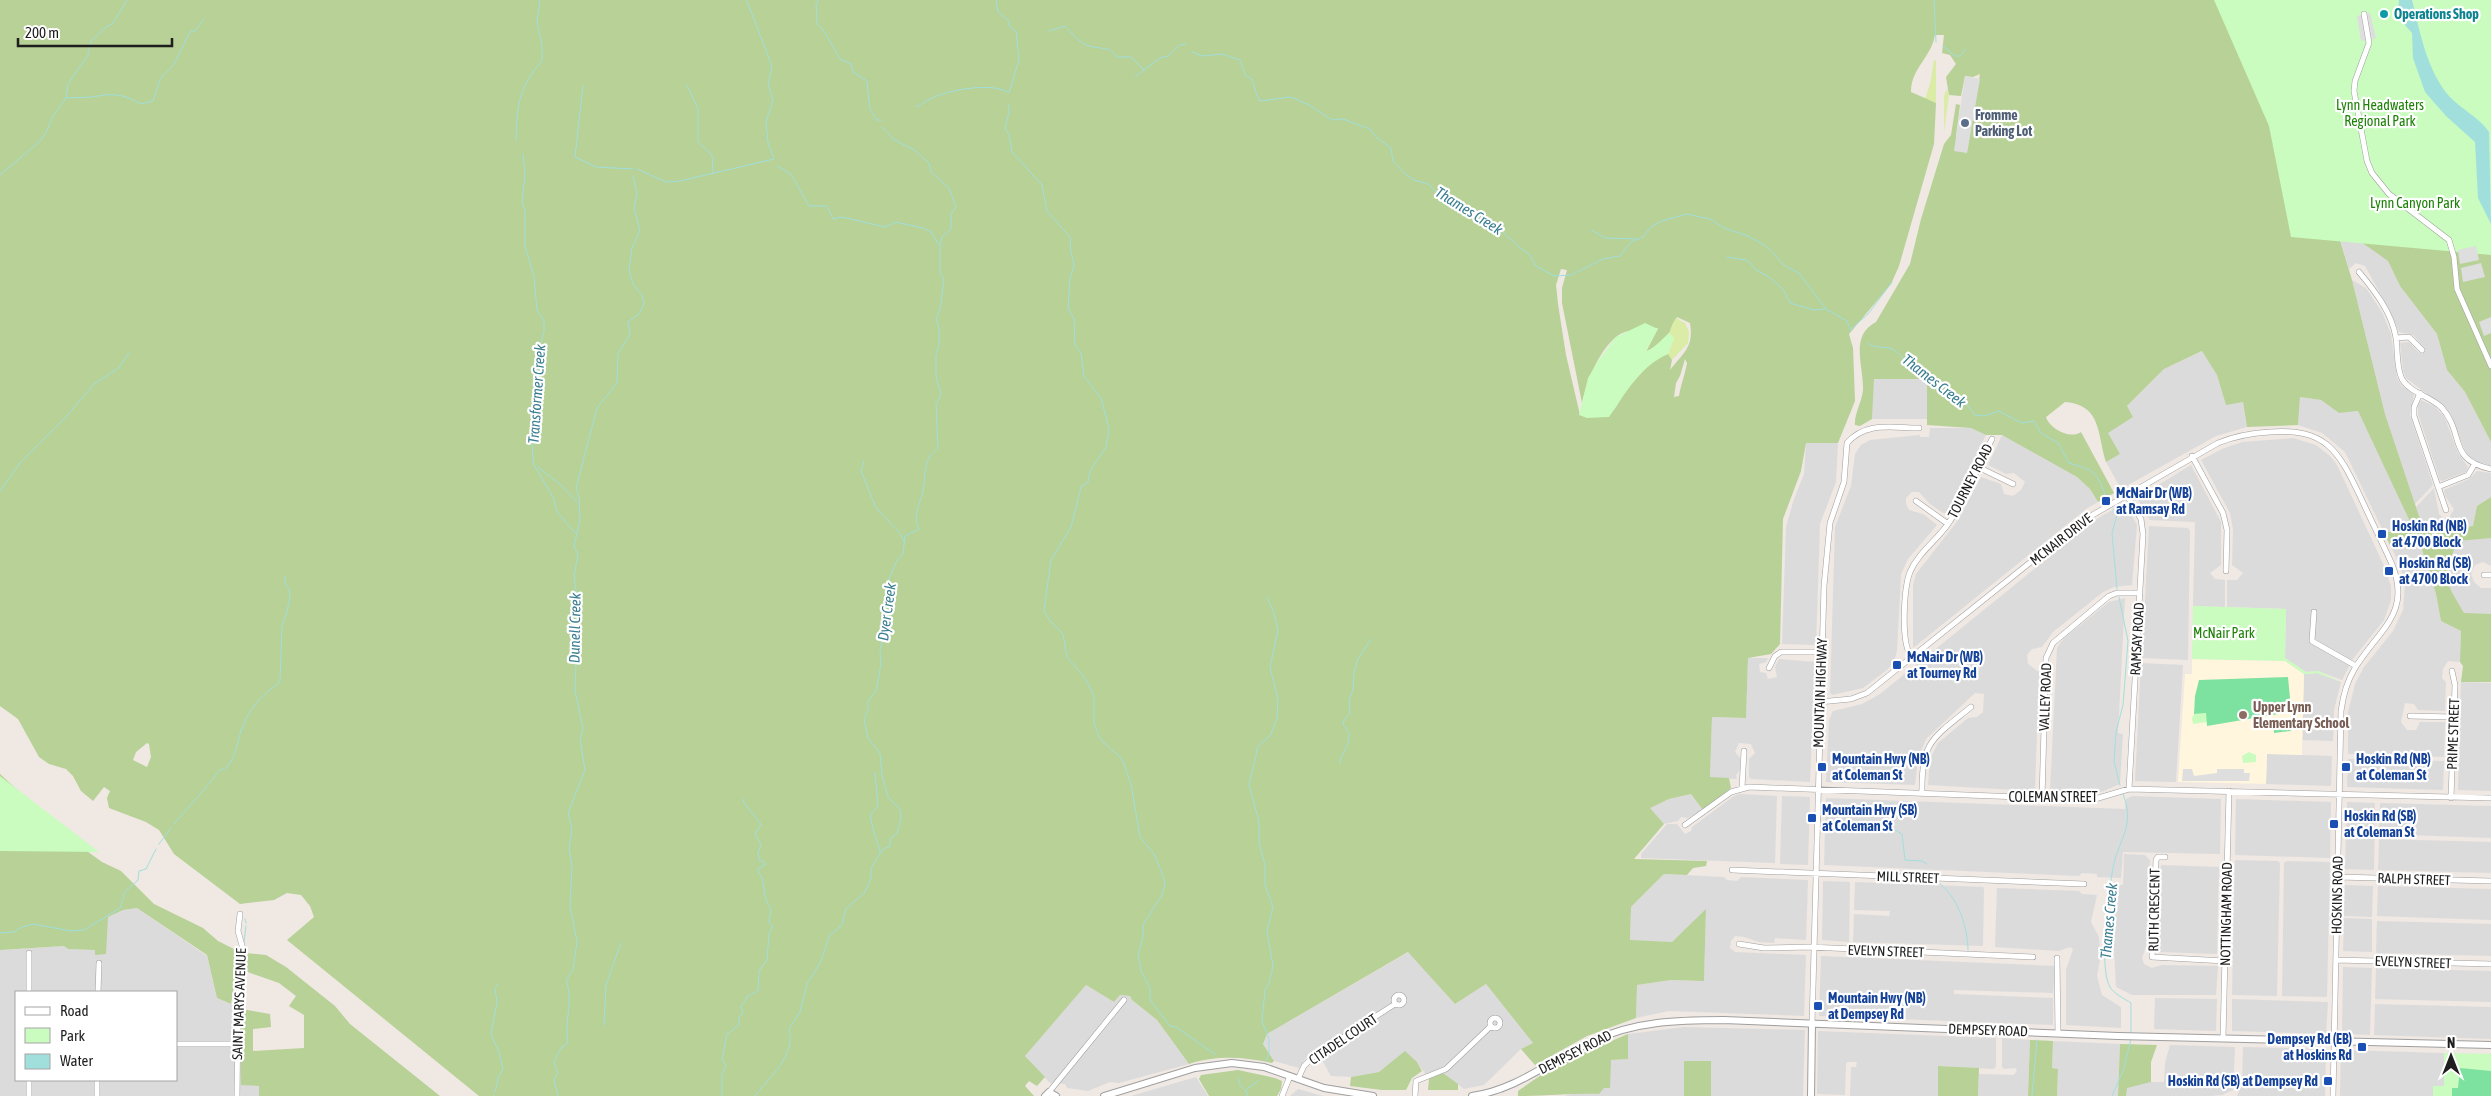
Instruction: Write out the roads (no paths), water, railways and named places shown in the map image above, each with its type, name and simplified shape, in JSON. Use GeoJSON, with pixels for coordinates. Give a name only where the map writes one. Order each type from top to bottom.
{"type":"FeatureCollection","features":[{"type":"Feature","properties":{"kind":"street"},"geometry":{"type":"LineString","coordinates":[[2364,14],[2369,42],[2355,81],[2354,91],[2369,167],[2383,189],[2449,240],[2454,258],[2457,289],[2491,366]]}},
{"type":"Feature","properties":{"kind":"street"},"geometry":{"type":"LineString","coordinates":[[2359,272],[2386,311],[2396,338],[2402,378],[2420,393],[2442,407],[2449,418],[2462,454],[2474,465],[2491,469]]}},
{"type":"Feature","properties":{"kind":"street"},"geometry":{"type":"LineString","coordinates":[[2396,338],[2409,337],[2422,350]]}},
{"type":"Feature","properties":{"kind":"street"},"geometry":{"type":"LineString","coordinates":[[2420,393],[2414,407],[2414,416],[2446,510]]}},
{"type":"Feature","properties":{"kind":"street","name":"MOUNTAIN HIGHWAY"},"geometry":{"type":"LineString","coordinates":[[1811,1096],[1819,702],[1830,523],[1844,482],[1847,443],[1857,433],[1870,428],[1918,428]]}},
{"type":"Feature","properties":{"kind":"street","name":"MCNAIR DRIVE"},"geometry":{"type":"LineString","coordinates":[[1819,702],[1851,699],[1867,694],[2082,521],[2192,456],[2228,439],[2254,433],[2301,432],[2326,443]]}},
{"type":"Feature","properties":{"kind":"street","name":"TOURNEY ROAD"},"geometry":{"type":"LineString","coordinates":[[1912,658],[1907,651],[1905,639],[1907,582],[1916,561],[1948,524],[1992,438]]}},
{"type":"Feature","properties":{"kind":"street","name":"HOSKINS ROAD"},"geometry":{"type":"LineString","coordinates":[[2326,443],[2336,452],[2346,467],[2391,562],[2398,586],[2397,607],[2392,620],[2356,666],[2345,692],[2341,711],[2333,1096]]}},
{"type":"Feature","properties":{"kind":"street"},"geometry":{"type":"LineString","coordinates":[[2192,456],[2224,513],[2227,530],[2226,571]]}},
{"type":"Feature","properties":{"kind":"street"},"geometry":{"type":"LineString","coordinates":[[2438,487],[2468,474],[2474,465]]}},
{"type":"Feature","properties":{"kind":"street"},"geometry":{"type":"LineString","coordinates":[[1978,467],[2013,484]]}},
{"type":"Feature","properties":{"kind":"street","name":"RAMSAY ROAD"},"geometry":{"type":"LineString","coordinates":[[2126,494],[2142,523],[2129,789]]}},
{"type":"Feature","properties":{"kind":"street"},"geometry":{"type":"LineString","coordinates":[[1916,501],[1948,524]]}},
{"type":"Feature","properties":{"kind":"street"},"geometry":{"type":"LineString","coordinates":[[2484,575],[2491,575]]}},
{"type":"Feature","properties":{"kind":"street","name":"VALLEY ROAD"},"geometry":{"type":"LineString","coordinates":[[2042,798],[2046,658],[2049,649],[2053,643],[2109,596],[2117,593],[2140,593]]}},
{"type":"Feature","properties":{"kind":"street"},"geometry":{"type":"LineString","coordinates":[[2314,612],[2312,641],[2356,666]]}},
{"type":"Feature","properties":{"kind":"street"},"geometry":{"type":"LineString","coordinates":[[1769,668],[1775,656],[1781,652],[1821,652]]}},
{"type":"Feature","properties":{"kind":"street","name":"PRIME STREET"},"geometry":{"type":"LineString","coordinates":[[2452,671],[2455,680],[2452,798]]}},
{"type":"Feature","properties":{"kind":"street"},"geometry":{"type":"LineString","coordinates":[[1922,794],[1923,763],[1929,744],[1971,707]]}},
{"type":"Feature","properties":{"kind":"street"},"geometry":{"type":"LineString","coordinates":[[2410,716],[2454,717]]}},
{"type":"Feature","properties":{"kind":"street"},"geometry":{"type":"LineString","coordinates":[[1742,788],[1744,751]]}},
{"type":"Feature","properties":{"kind":"street","name":"COLEMAN STREET"},"geometry":{"type":"LineString","coordinates":[[1686,825],[1731,792],[1742,788],[2095,799],[2129,789],[2491,798]]}},
{"type":"Feature","properties":{"kind":"street","name":"NOTTINGHAM ROAD"},"geometry":{"type":"LineString","coordinates":[[2223,1038],[2229,791]]}},
{"type":"Feature","properties":{"kind":"street","name":"RUTH CRESCENT"},"geometry":{"type":"LineString","coordinates":[[2165,857],[2158,857],[2156,860],[2152,957],[2225,960]]}},
{"type":"Feature","properties":{"kind":"street","name":"MILL STREET"},"geometry":{"type":"LineString","coordinates":[[1732,870],[2084,884]]}},
{"type":"Feature","properties":{"kind":"street","name":"RALPH STREET"},"geometry":{"type":"LineString","coordinates":[[2338,877],[2491,881]]}},
{"type":"Feature","properties":{"kind":"street","name":"SAINT MARYS AVENUE"},"geometry":{"type":"LineString","coordinates":[[237,1096],[237,1044],[243,949],[238,931],[240,914]]}},
{"type":"Feature","properties":{"kind":"street","name":"EVELYN STREET"},"geometry":{"type":"LineString","coordinates":[[1739,944],[1764,948],[1814,948],[2034,957]]}},
{"type":"Feature","properties":{"kind":"street"},"geometry":{"type":"LineString","coordinates":[[29,953],[29,991]]}},
{"type":"Feature","properties":{"kind":"street"},"geometry":{"type":"LineString","coordinates":[[2057,958],[2058,1033]]}},
{"type":"Feature","properties":{"kind":"street","name":"EVELYN STREET"},"geometry":{"type":"LineString","coordinates":[[2336,960],[2491,964]]}},
{"type":"Feature","properties":{"kind":"street"},"geometry":{"type":"LineString","coordinates":[[98,963],[98,991]]}},
{"type":"Feature","properties":{"kind":"street"},"geometry":{"type":"LineString","coordinates":[[1056,1096],[1047,1094],[1124,1000]]}},
{"type":"Feature","properties":{"kind":"street","name":"CITADEL COURT"},"geometry":{"type":"LineString","coordinates":[[1298,1079],[1304,1066],[1314,1056],[1395,1004]]}},
{"type":"Feature","properties":{"kind":"street","name":"DEMPSEY ROAD"},"geometry":{"type":"LineString","coordinates":[[1472,1096],[1510,1086],[1591,1041],[1639,1025],[1687,1020],[2118,1036],[2491,1045]]}},
{"type":"Feature","properties":{"kind":"street"},"geometry":{"type":"LineString","coordinates":[[1415,1096],[1416,1081],[1446,1069],[1491,1026]]}},
{"type":"Feature","properties":{"kind":"street"},"geometry":{"type":"LineString","coordinates":[[178,1044],[237,1044]]}},
{"type":"Feature","properties":{"kind":"street"},"geometry":{"type":"LineString","coordinates":[[1104,1096],[1196,1068],[1222,1063],[1252,1064],[1339,1092],[1373,1096]]}},
{"type":"Feature","properties":{"kind":"street"},"geometry":{"type":"LineString","coordinates":[[1282,1096],[1290,1076]]}},
{"type":"Feature","properties":{"kind":"street"},"geometry":{"type":"LineString","coordinates":[[29,1081],[29,1096]]}},
{"type":"Feature","properties":{"kind":"street"},"geometry":{"type":"LineString","coordinates":[[97,1081],[97,1096]]}},
{"type":"Feature","properties":{"kind":"water"},"geometry":{"type":"Polygon","coordinates":[[[2399,0],[2412,0],[2425,51],[2441,86],[2454,101],[2480,122],[2489,132],[2491,224],[2478,198],[2475,142],[2446,116],[2425,92],[2413,58],[2412,33],[2398,17],[2399,0]]]}},
{"type":"Feature","properties":{"kind":"waterway"},"geometry":{"type":"LineString","coordinates":[[0,175],[39,142],[46,133],[53,116],[66,98],[68,84],[88,55],[91,41],[113,23],[127,0]]}},
{"type":"Feature","properties":{"kind":"waterway","name":"Transformer Creek"},"geometry":{"type":"LineString","coordinates":[[516,141],[520,98],[528,80],[542,61],[542,46],[537,22],[540,0]]}},
{"type":"Feature","properties":{"kind":"waterway"},"geometry":{"type":"LineString","coordinates":[[818,0],[816,5],[817,24],[824,31],[840,59],[851,64],[853,72],[867,81],[870,110],[877,120],[881,120]]}},
{"type":"Feature","properties":{"kind":"waterway"},"geometry":{"type":"LineString","coordinates":[[996,0],[998,12],[1008,20],[1010,27],[1016,31],[1019,60],[1009,93]]}},
{"type":"Feature","properties":{"kind":"waterway"},"geometry":{"type":"LineString","coordinates":[[1934,0],[1936,42]]}},
{"type":"Feature","properties":{"kind":"waterway"},"geometry":{"type":"LineString","coordinates":[[637,169],[666,182],[680,181],[774,159],[768,143],[766,122],[773,100],[768,85],[772,66],[747,1]]}},
{"type":"Feature","properties":{"kind":"waterway"},"geometry":{"type":"LineString","coordinates":[[66,98],[114,95],[125,97],[140,104],[153,101],[160,79],[174,64],[190,32],[195,31],[204,19]]}},
{"type":"Feature","properties":{"kind":"waterway"},"geometry":{"type":"LineString","coordinates":[[1049,31],[1065,26],[1085,45],[1108,49],[1117,57],[1131,57],[1144,70]]}},
{"type":"Feature","properties":{"kind":"waterway"},"geometry":{"type":"LineString","coordinates":[[1135,77],[1160,58],[1168,56],[1180,45],[1186,44]]}},
{"type":"Feature","properties":{"kind":"waterway"},"geometry":{"type":"LineString","coordinates":[[1943,46],[1955,56],[1960,56],[1966,49]]}},
{"type":"Feature","properties":{"kind":"waterway","name":"Thames Creek"},"geometry":{"type":"LineString","coordinates":[[1192,52],[1202,56],[1222,54],[1240,60],[1245,75],[1252,79],[1260,101],[1291,97],[1309,105],[1332,120],[1343,119],[1370,129],[1376,137],[1391,148],[1393,161],[1403,172],[1414,180],[1428,184],[1440,195],[1459,202],[1466,212],[1493,223],[1529,254],[1536,266],[1554,276],[1571,275],[1603,259],[1620,256],[1631,242],[1643,237],[1651,227],[1662,221],[1686,214],[1710,219],[1724,228],[1748,236],[1766,246],[1785,266],[1799,273],[1826,309],[1847,321],[1851,330]]}},
{"type":"Feature","properties":{"kind":"waterway"},"geometry":{"type":"LineString","coordinates":[[687,85],[698,109],[698,142],[712,155],[713,173]]}},
{"type":"Feature","properties":{"kind":"waterway"},"geometry":{"type":"LineString","coordinates":[[583,86],[575,157],[596,167],[633,169]]}},
{"type":"Feature","properties":{"kind":"waterway"},"geometry":{"type":"LineString","coordinates":[[916,107],[938,96],[969,88],[991,88],[1008,92]]}},
{"type":"Feature","properties":{"kind":"waterway"},"geometry":{"type":"LineString","coordinates":[[1008,104],[1009,112],[1005,129],[1009,134],[1012,152],[1042,185],[1047,211],[1070,237],[1074,266],[1070,279],[1068,308],[1074,319],[1075,345],[1081,353],[1084,376],[1101,398],[1109,429],[1106,447],[1090,471],[1088,482],[1081,487],[1071,527],[1051,560],[1044,611],[1051,622],[1063,634],[1067,657],[1085,678],[1094,696],[1094,724],[1101,740],[1121,758],[1131,784],[1140,837],[1154,854],[1163,876],[1165,884],[1162,895],[1143,925],[1143,937],[1138,954],[1141,971],[1150,988],[1150,1000],[1170,1026],[1176,1027],[1216,1055]]}},
{"type":"Feature","properties":{"kind":"waterway","name":"Dyer Creek"},"geometry":{"type":"LineString","coordinates":[[755,1096],[774,1074],[785,1057],[789,1048],[789,1029],[800,1012],[807,984],[820,963],[830,935],[842,925],[846,909],[865,892],[871,878],[871,868],[883,849],[890,846],[890,839],[897,833],[901,819],[900,809],[888,797],[882,775],[880,753],[868,738],[864,719],[868,711],[868,701],[876,691],[881,664],[880,649],[884,636],[885,600],[888,581],[897,560],[903,554],[905,536],[919,529],[916,515],[923,491],[926,468],[929,458],[938,448],[936,405],[941,394],[936,377],[936,355],[939,345],[939,328],[936,319],[940,310],[944,280],[940,272],[940,246],[942,237],[951,229],[951,214],[956,207],[949,188],[931,172],[929,163],[916,151],[893,139],[882,127]]}},
{"type":"Feature","properties":{"kind":"waterway","name":"Transformer Creek"},"geometry":{"type":"LineString","coordinates":[[523,154],[525,175],[522,202],[525,211],[525,247],[534,276],[537,310],[544,321],[544,332],[538,352],[540,383],[537,396],[539,409],[536,434],[532,445],[533,458],[534,465],[553,497],[557,512],[576,534]]}},
{"type":"Feature","properties":{"kind":"waterway"},"geometry":{"type":"LineString","coordinates":[[777,166],[791,174],[809,206],[827,206],[833,219],[842,217],[885,227],[896,222],[923,228],[931,232],[939,245]]}},
{"type":"Feature","properties":{"kind":"waterway","name":"Dunell Creek"},"geometry":{"type":"LineString","coordinates":[[558,1096],[554,1080],[558,1073],[554,1062],[561,1048],[568,1043],[569,994],[566,980],[573,970],[577,942],[570,905],[572,866],[569,849],[572,829],[568,813],[585,770],[580,739],[583,729],[575,690],[576,663],[573,636],[573,620],[578,604],[574,576],[578,555],[574,546],[580,520],[579,496],[576,488],[597,408],[617,383],[618,353],[630,335],[628,322],[640,313],[644,303],[642,295],[633,284],[629,271],[632,248],[640,230],[634,208],[637,194],[633,176]]}},
{"type":"Feature","properties":{"kind":"waterway"},"geometry":{"type":"LineString","coordinates":[[1591,230],[1605,238],[1636,239]]}},
{"type":"Feature","properties":{"kind":"waterway"},"geometry":{"type":"LineString","coordinates":[[1727,257],[1746,260],[1756,270],[1769,277],[1783,289],[1790,303],[1814,310],[1825,309]]}},
{"type":"Feature","properties":{"kind":"waterway"},"geometry":{"type":"LineString","coordinates":[[1851,329],[1868,314],[1892,282]]}},
{"type":"Feature","properties":{"kind":"waterway","name":"Thames Creek"},"geometry":{"type":"LineString","coordinates":[[1868,343],[1894,350],[1909,364],[1920,368],[1928,377],[1943,386],[1948,394],[1963,400],[1975,415],[1984,416],[1999,411],[2022,423],[2034,421],[2041,433],[2058,443],[2069,463],[2084,467],[2097,476],[2106,498]]}},
{"type":"Feature","properties":{"kind":"waterway"},"geometry":{"type":"LineString","coordinates":[[0,491],[20,463],[65,418],[94,384],[119,368],[129,353]]}},
{"type":"Feature","properties":{"kind":"waterway"},"geometry":{"type":"LineString","coordinates":[[864,461],[861,471],[876,508],[900,533],[904,542]]}},
{"type":"Feature","properties":{"kind":"waterway"},"geometry":{"type":"LineString","coordinates":[[538,467],[561,485],[577,502]]}},
{"type":"Feature","properties":{"kind":"waterway","name":"Thames Creek"},"geometry":{"type":"LineString","coordinates":[[2113,509],[2117,515],[2112,533],[2117,589]]}},
{"type":"Feature","properties":{"kind":"waterway"},"geometry":{"type":"LineString","coordinates":[[174,824],[219,771],[226,768],[230,763],[247,716],[261,698],[280,682],[282,625],[290,595],[285,583],[285,577]]}},
{"type":"Feature","properties":{"kind":"waterway"},"geometry":{"type":"LineString","coordinates":[[1266,1060],[1269,1054],[1269,1039],[1262,1021],[1265,990],[1269,983],[1273,966],[1267,931],[1273,907],[1265,885],[1265,865],[1259,843],[1259,821],[1249,785],[1258,746],[1270,736],[1277,718],[1278,699],[1270,667],[1278,630],[1274,613],[1267,597]]}},
{"type":"Feature","properties":{"kind":"waterway","name":"Thames Creek"},"geometry":{"type":"LineString","coordinates":[[2119,597],[2128,641],[2123,705],[2116,732],[2114,761],[2120,785]]}},
{"type":"Feature","properties":{"kind":"waterway"},"geometry":{"type":"LineString","coordinates":[[1340,763],[1349,740],[1348,732],[1343,722],[1350,713],[1349,700],[1353,691],[1354,672],[1358,659],[1371,639]]}},
{"type":"Feature","properties":{"kind":"waterway"},"geometry":{"type":"LineString","coordinates":[[875,773],[878,805],[871,818],[880,852]]}},
{"type":"Feature","properties":{"kind":"waterway","name":"Thames Creek"},"geometry":{"type":"LineString","coordinates":[[2123,794],[2128,812],[2126,828],[2115,859],[2110,886],[2105,962],[2110,987],[2131,1003],[2131,1035]]}},
{"type":"Feature","properties":{"kind":"waterway"},"geometry":{"type":"LineString","coordinates":[[722,1096],[722,1074],[726,1065],[722,1060],[727,1034],[739,1025],[739,1017],[743,1013],[741,1006],[746,997],[758,991],[759,971],[767,960],[769,934],[773,926],[769,923],[771,909],[766,900],[761,875],[758,871],[759,868],[766,864],[760,861],[758,852],[761,845],[755,834],[761,824],[744,803],[743,799]]}},
{"type":"Feature","properties":{"kind":"waterway"},"geometry":{"type":"LineString","coordinates":[[1891,803],[1890,827],[1902,834],[1905,860],[1922,861],[1927,864]]}},
{"type":"Feature","properties":{"kind":"waterway"},"geometry":{"type":"LineString","coordinates":[[159,844],[171,828]]}},
{"type":"Feature","properties":{"kind":"waterway"},"geometry":{"type":"LineString","coordinates":[[0,933],[14,932],[22,927],[33,924],[71,931],[84,930],[120,908],[125,892],[138,880],[139,871],[146,869],[156,849]]}},
{"type":"Feature","properties":{"kind":"waterway"},"geometry":{"type":"LineString","coordinates":[[1940,884],[1952,897],[1961,914],[1968,941],[1968,950]]}},
{"type":"Feature","properties":{"kind":"waterway"},"geometry":{"type":"LineString","coordinates":[[245,919],[246,923]]}},
{"type":"Feature","properties":{"kind":"waterway"},"geometry":{"type":"LineString","coordinates":[[244,942],[246,926]]}},
{"type":"Feature","properties":{"kind":"waterway"},"geometry":{"type":"LineString","coordinates":[[604,1025],[606,985],[621,943]]}},
{"type":"Feature","properties":{"kind":"waterway"},"geometry":{"type":"LineString","coordinates":[[495,988],[497,1002],[491,1035],[499,1052],[503,1069],[498,1078],[495,1092]]}},
{"type":"Feature","properties":{"kind":"waterway","name":"Thames Creek"},"geometry":{"type":"LineString","coordinates":[[2112,1096],[2123,1071],[2131,1039]]}},
{"type":"Feature","properties":{"kind":"waterway"},"geometry":{"type":"LineString","coordinates":[[2032,1096],[2037,1040]]}},
{"type":"Feature","properties":{"kind":"waterway"},"geometry":{"type":"LineString","coordinates":[[1238,1078],[1240,1085],[1247,1092],[1247,1096]]}},
{"type":"Feature","properties":{"kind":"waterway"},"geometry":{"type":"LineString","coordinates":[[1247,1089],[1258,1081]]}},
{"type":"Feature","properties":{"kind":"place","name":"Operations Shop"},"geometry":{"type":"Point","coordinates":[2384,14]}},
{"type":"Feature","properties":{"kind":"place","name":"Fromme Parking Lot"},"geometry":{"type":"Point","coordinates":[1965,123]}},
{"type":"Feature","properties":{"kind":"place","name":"McNair Dr (WB) at Ramsay Rd"},"geometry":{"type":"Point","coordinates":[2106,501]}},
{"type":"Feature","properties":{"kind":"place","name":"Hoskin Rd (NB) at 4700 Block"},"geometry":{"type":"Point","coordinates":[2382,534]}},
{"type":"Feature","properties":{"kind":"place","name":"Hoskin Rd (SB) at 4700 Block"},"geometry":{"type":"Point","coordinates":[2389,571]}},
{"type":"Feature","properties":{"kind":"place","name":"McNair Dr (WB) at Tourney Rd"},"geometry":{"type":"Point","coordinates":[1897,665]}},
{"type":"Feature","properties":{"kind":"place","name":"Upper Lynn Elementary School"},"geometry":{"type":"Point","coordinates":[2243,715]}},
{"type":"Feature","properties":{"kind":"place","name":"Mountain Hwy (NB) at Coleman St"},"geometry":{"type":"Point","coordinates":[1822,767]}},
{"type":"Feature","properties":{"kind":"place","name":"Hoskin Rd (NB) at Coleman St"},"geometry":{"type":"Point","coordinates":[2346,767]}},
{"type":"Feature","properties":{"kind":"place","name":"Mountain Hwy (SB) at Coleman St"},"geometry":{"type":"Point","coordinates":[1812,818]}},
{"type":"Feature","properties":{"kind":"place","name":"Hoskin Rd (SB) at Coleman St"},"geometry":{"type":"Point","coordinates":[2334,824]}},
{"type":"Feature","properties":{"kind":"place","name":"Mountain Hwy (NB) at Dempsey Rd"},"geometry":{"type":"Point","coordinates":[1818,1006]}},
{"type":"Feature","properties":{"kind":"place","name":"Dempsey Rd (EB) at Hoskins Rd"},"geometry":{"type":"Point","coordinates":[2362,1047]}},
{"type":"Feature","properties":{"kind":"place","name":"Hoskin Rd (SB) at Dempsey Rd"},"geometry":{"type":"Point","coordinates":[2328,1081]}},
{"type":"Feature","properties":{"kind":"park label","name":"Lynn Headwaters Regional Park"},"geometry":{"type":"Point","coordinates":[2380,114]}},
{"type":"Feature","properties":{"kind":"park label","name":"Lynn Canyon Park"},"geometry":{"type":"Point","coordinates":[2415,203]}},
{"type":"Feature","properties":{"kind":"park label","name":"McNair Park"},"geometry":{"type":"Point","coordinates":[2224,633]}}]}
